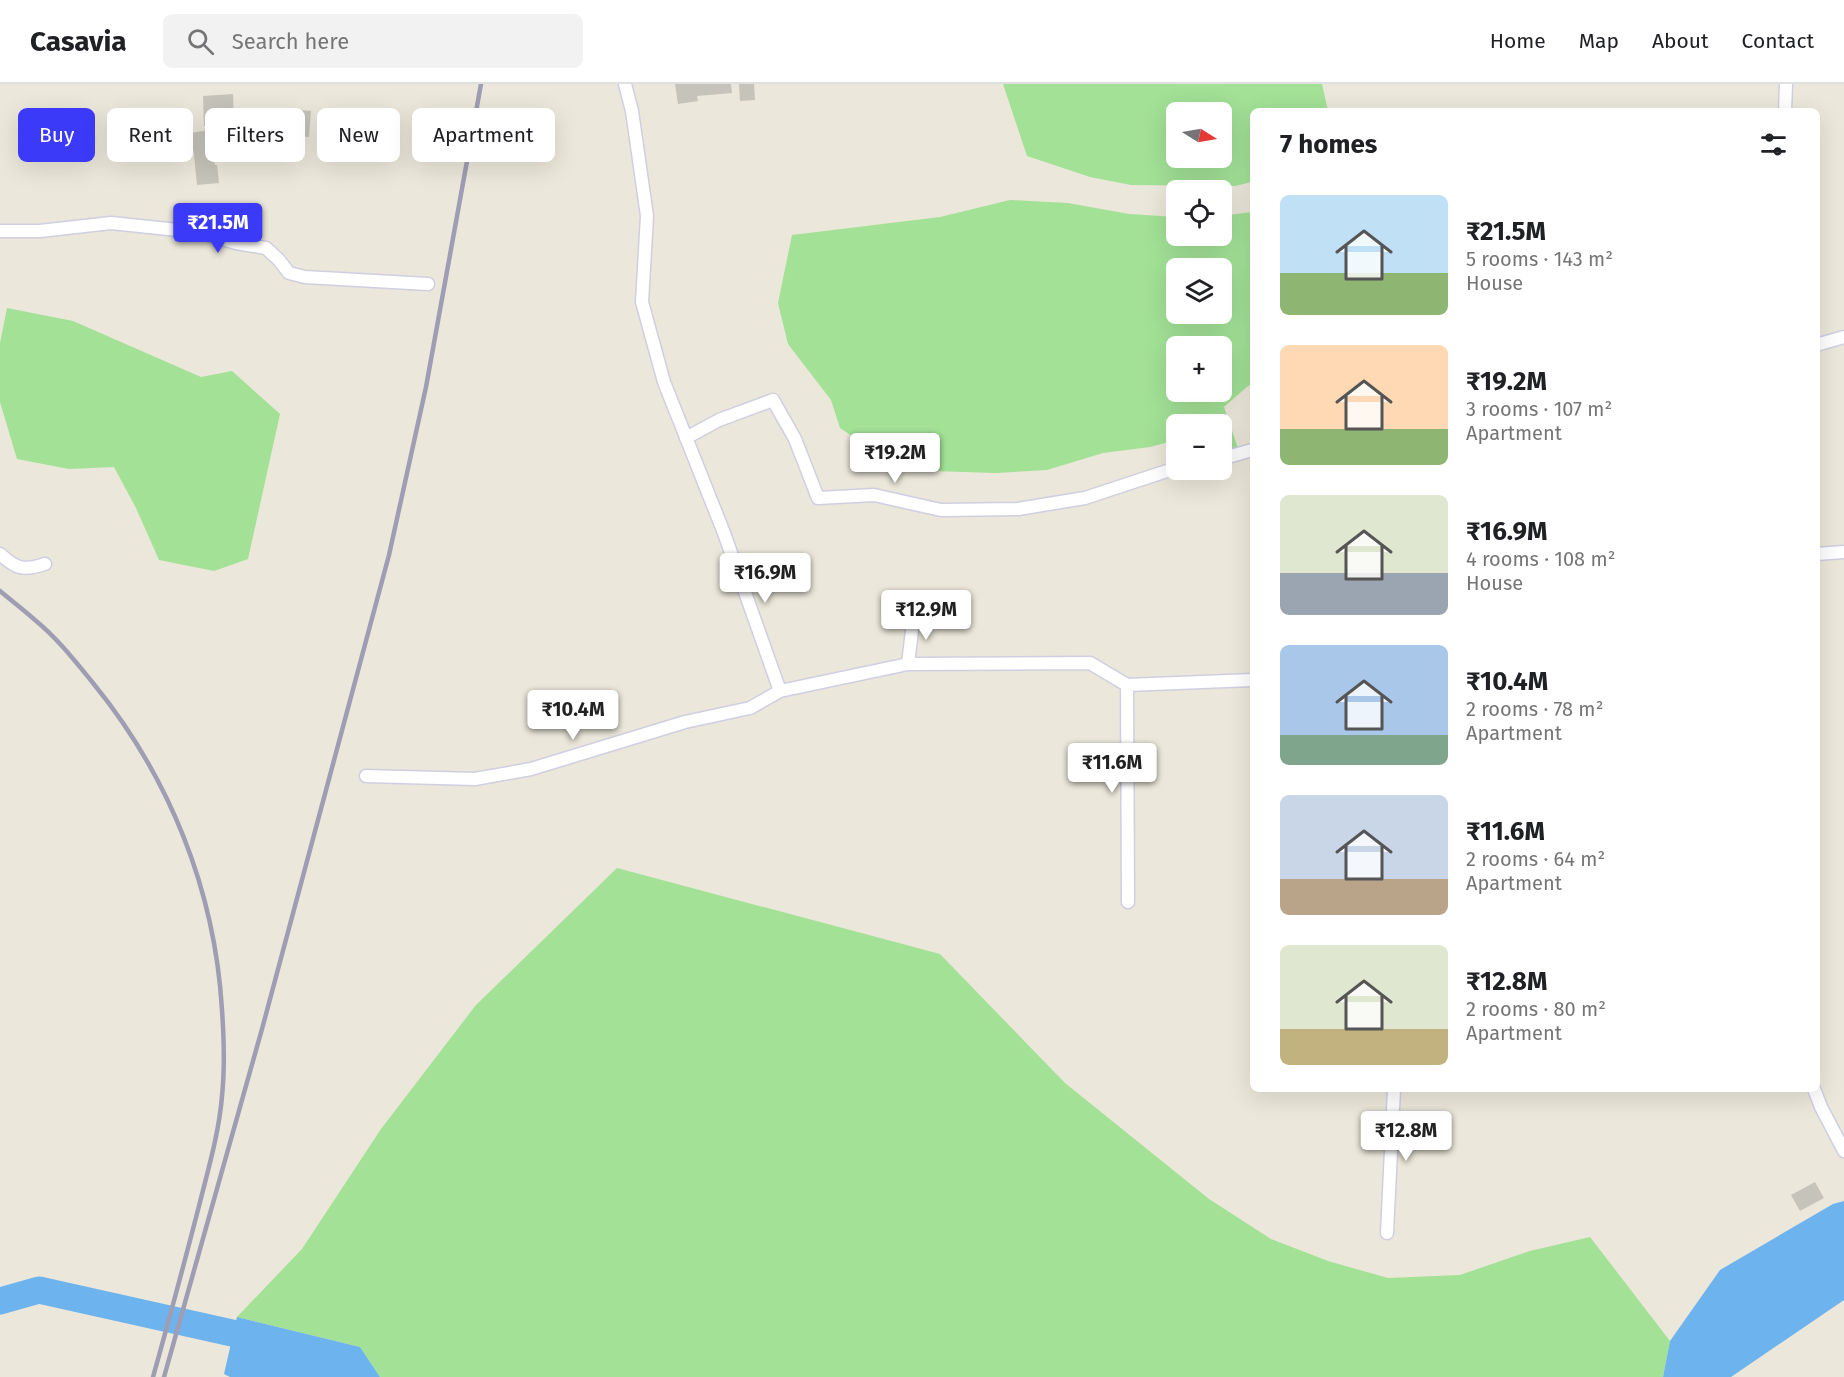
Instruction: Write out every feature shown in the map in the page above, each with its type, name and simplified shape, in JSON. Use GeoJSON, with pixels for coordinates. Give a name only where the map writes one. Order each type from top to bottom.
{"type":"FeatureCollection","features":[{"type":"Feature","properties":{"kind":"street"},"geometry":{"type":"LineString","coordinates":[[625,84],[632,111],[647,216],[642,302],[664,382],[724,533],[780,691]]}},
{"type":"Feature","properties":{"kind":"street"},"geometry":{"type":"LineString","coordinates":[[1785,84],[1785,108]]}},
{"type":"Feature","properties":{"kind":"street"},"geometry":{"type":"LineString","coordinates":[[0,231],[40,231],[111,223],[197,232],[236,243],[266,248],[289,273],[305,277],[428,284]]}},
{"type":"Feature","properties":{"kind":"street"},"geometry":{"type":"LineString","coordinates":[[1820,344],[1844,337]]}},
{"type":"Feature","properties":{"kind":"street"},"geometry":{"type":"LineString","coordinates":[[686,438],[719,420],[773,400],[795,439],[818,498],[874,495],[941,510],[1018,509],[1085,498],[1166,471]]}},
{"type":"Feature","properties":{"kind":"street"},"geometry":{"type":"LineString","coordinates":[[1232,456],[1250,451]]}},
{"type":"Feature","properties":{"kind":"street"},"geometry":{"type":"LineString","coordinates":[[1820,554],[1844,552]]}},
{"type":"Feature","properties":{"kind":"street"},"geometry":{"type":"LineString","coordinates":[[0,554],[13,566],[31,569],[45,564]]}},
{"type":"Feature","properties":{"kind":"street"},"geometry":{"type":"LineString","coordinates":[[908,664],[914,614]]}},
{"type":"Feature","properties":{"kind":"street"},"geometry":{"type":"LineString","coordinates":[[366,776],[475,779],[531,769],[686,722],[750,708],[780,691],[908,664],[1090,663],[1127,685],[1250,680]]}},
{"type":"Feature","properties":{"kind":"street"},"geometry":{"type":"LineString","coordinates":[[1127,685],[1128,902]]}},
{"type":"Feature","properties":{"kind":"street"},"geometry":{"type":"LineString","coordinates":[[1387,1233],[1394,1092]]}},
{"type":"Feature","properties":{"kind":"street"},"geometry":{"type":"LineString","coordinates":[[1815,1092],[1844,1151]]}},
{"type":"Feature","properties":{"kind":"green space"},"geometry":{"type":"Polygon","coordinates":[[[1003,84],[1322,84],[1327,108],[1250,108],[1250,182],[1232,186],[1232,180],[1166,180],[1166,185],[1131,185],[1090,177],[1027,156],[1003,84]]]}},
{"type":"Feature","properties":{"kind":"green space"},"geometry":{"type":"Polygon","coordinates":[[[1010,200],[1068,203],[1129,214],[1166,216],[1166,246],[1232,246],[1232,215],[1250,212],[1250,385],[1232,400],[1232,336],[1166,336],[1166,402],[1230,402],[1224,407],[1226,414],[1166,414],[1166,443],[1103,453],[1047,470],[996,473],[931,471],[894,464],[840,428],[831,400],[788,344],[778,303],[792,235],[940,217],[1010,200]]]}},
{"type":"Feature","properties":{"kind":"green space"},"geometry":{"type":"Polygon","coordinates":[[[7,308],[73,321],[201,377],[232,371],[280,414],[248,559],[214,571],[159,560],[136,508],[114,467],[69,469],[17,459],[0,402],[0,343],[7,308]]]}},
{"type":"Feature","properties":{"kind":"green space"},"geometry":{"type":"Polygon","coordinates":[[[1232,430],[1240,454],[1232,451],[1232,430]]]}},
{"type":"Feature","properties":{"kind":"green space"},"geometry":{"type":"Polygon","coordinates":[[[617,868],[940,954],[1065,1083],[1209,1199],[1271,1239],[1328,1261],[1388,1278],[1460,1275],[1530,1251],[1590,1237],[1670,1341],[1663,1377],[380,1377],[360,1347],[237,1317],[302,1249],[381,1129],[476,1005],[617,868]]]}},
{"type":"Feature","properties":{"kind":"water"},"geometry":{"type":"Polygon","coordinates":[[[1844,1201],[1844,1300],[1731,1377],[1663,1377],[1670,1341],[1720,1270],[1833,1204],[1844,1201]]]}},
{"type":"Feature","properties":{"kind":"water"},"geometry":{"type":"Polygon","coordinates":[[[237,1317],[360,1347],[380,1377],[230,1377],[224,1374],[237,1317]]]}},
{"type":"Feature","properties":{"kind":"building"},"geometry":{"type":"Polygon","coordinates":[[[675,84],[731,84],[732,93],[697,96],[698,101],[678,104],[675,84]]]}},
{"type":"Feature","properties":{"kind":"building"},"geometry":{"type":"Polygon","coordinates":[[[739,84],[754,84],[755,100],[740,101],[739,84]]]}},
{"type":"Feature","properties":{"kind":"building"},"geometry":{"type":"Polygon","coordinates":[[[233,94],[233,108],[205,108],[204,126],[203,96],[233,94]]]}},
{"type":"Feature","properties":{"kind":"building"},"geometry":{"type":"Polygon","coordinates":[[[305,110],[311,111],[309,137],[305,137],[305,110]]]}},
{"type":"Feature","properties":{"kind":"building"},"geometry":{"type":"Polygon","coordinates":[[[205,131],[205,162],[214,162],[217,165],[219,183],[197,185],[193,133],[205,131]]]}},
{"type":"Feature","properties":{"kind":"building"},"geometry":{"type":"Polygon","coordinates":[[[1815,1182],[1824,1198],[1800,1211],[1791,1195],[1815,1182]]]}},
{"type":"Feature","properties":{"kind":"waterway"},"geometry":{"type":"LineString","coordinates":[[0,1301],[39,1290],[268,1341]]}},
{"type":"Feature","properties":{"kind":"railway"},"geometry":{"type":"LineString","coordinates":[[164,1377],[262,1029],[389,555],[426,387],[481,84]]}},
{"type":"Feature","properties":{"kind":"railway"},"geometry":{"type":"LineString","coordinates":[[0,591],[43,627],[66,650],[120,719],[144,756],[183,836],[210,921],[218,965],[223,1021],[224,1063],[221,1110],[216,1138],[153,1377]]}}]}
